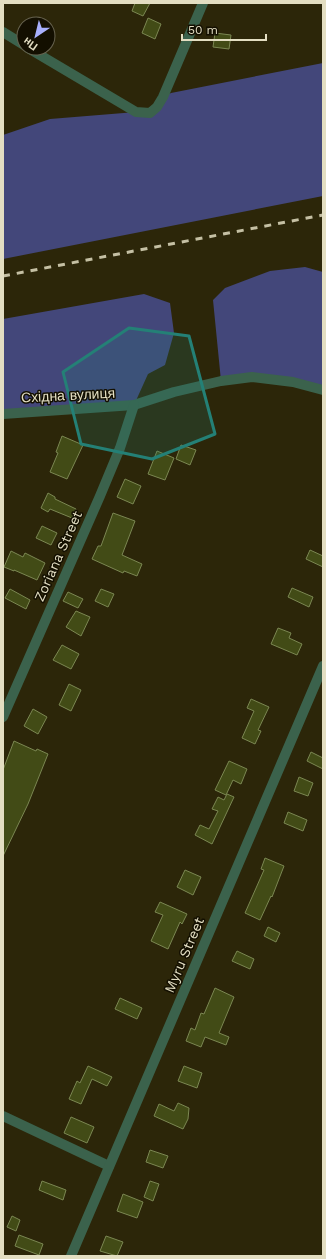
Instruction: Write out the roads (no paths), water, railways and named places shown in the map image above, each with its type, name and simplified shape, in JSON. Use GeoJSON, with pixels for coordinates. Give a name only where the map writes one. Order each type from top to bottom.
{"type":"FeatureCollection","features":[{"type":"Feature","properties":{"kind":"street"},"geometry":{"type":"LineString","coordinates":[[42,56],[136,112],[150,113],[157,107],[163,97],[203,3]]}},
{"type":"Feature","properties":{"kind":"street"},"geometry":{"type":"LineString","coordinates":[[3,32],[16,41]]}},
{"type":"Feature","properties":{"kind":"street","name":"Східна вулиця"},"geometry":{"type":"LineString","coordinates":[[3,414],[134,406],[174,392],[222,381],[252,377],[293,382],[323,390]]}},
{"type":"Feature","properties":{"kind":"street","name":"Zoriana Street"},"geometry":{"type":"LineString","coordinates":[[3,717],[80,538],[100,496],[120,448],[134,406]]}},
{"type":"Feature","properties":{"kind":"street","name":"Myru Street"},"geometry":{"type":"LineString","coordinates":[[71,1256],[323,666]]}},
{"type":"Feature","properties":{"kind":"street"},"geometry":{"type":"LineString","coordinates":[[3,1116],[109,1166]]}},
{"type":"Feature","properties":{"kind":"railway"},"geometry":{"type":"LineString","coordinates":[[3,276],[323,215]]}}]}
